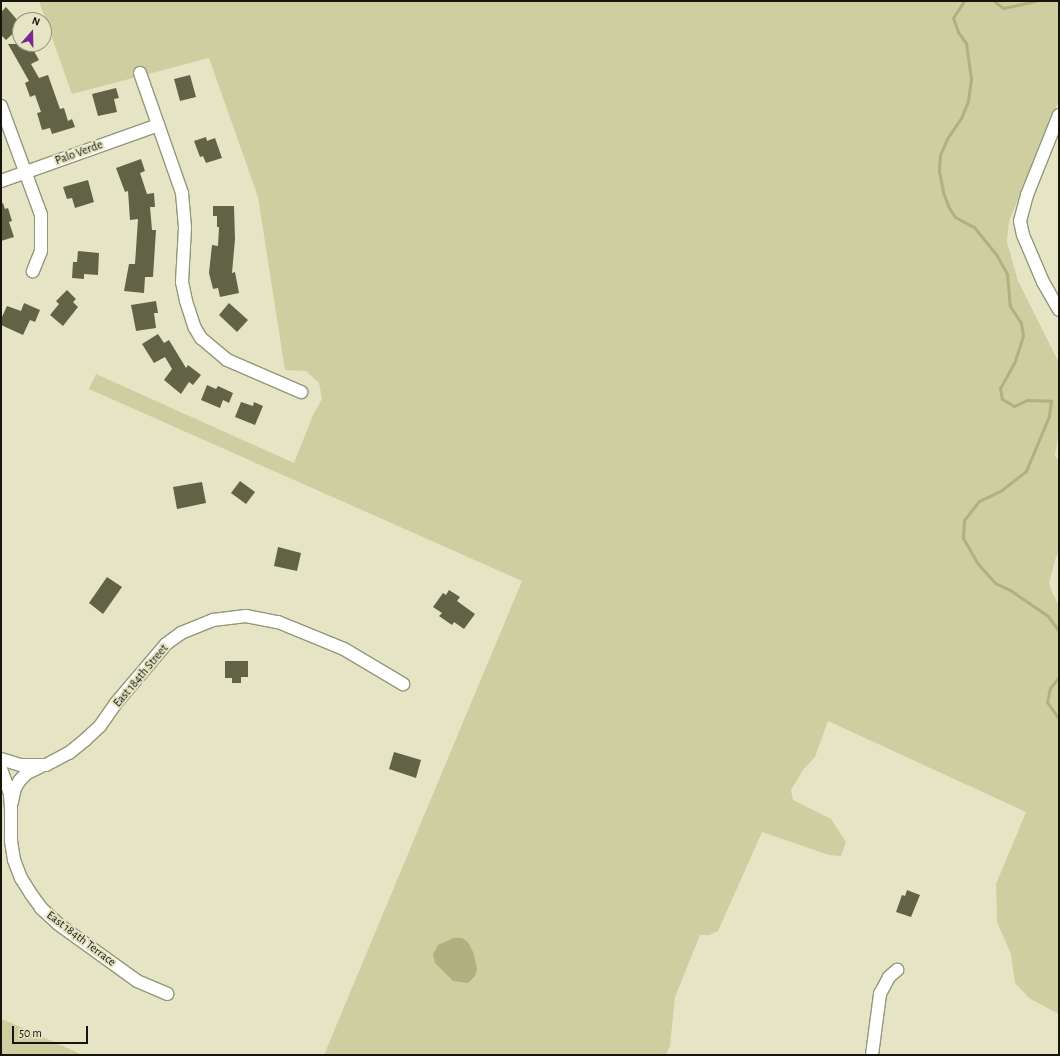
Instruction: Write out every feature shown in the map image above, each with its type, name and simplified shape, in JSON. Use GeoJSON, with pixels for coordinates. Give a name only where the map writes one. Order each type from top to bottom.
{"type":"FeatureCollection","features":[{"type":"Feature","properties":{"kind":"street"},"geometry":{"type":"LineString","coordinates":[[140,73],[182,193],[185,228],[182,282],[186,301],[195,328],[201,338],[227,360],[301,392]]}},
{"type":"Feature","properties":{"kind":"street"},"geometry":{"type":"LineString","coordinates":[[1,106],[41,215],[40,251],[33,271]]}},
{"type":"Feature","properties":{"kind":"street"},"geometry":{"type":"LineString","coordinates":[[1057,302],[1043,282],[1023,235],[1020,221],[1027,195],[1059,114]]}},
{"type":"Feature","properties":{"kind":"street","name":"Palo Verde"},"geometry":{"type":"LineString","coordinates":[[1,181],[158,125]]}},
{"type":"Feature","properties":{"kind":"street","name":"East 184th Street"},"geometry":{"type":"LineString","coordinates":[[11,807],[15,788],[20,780],[27,773],[69,753],[85,740],[100,726],[116,704],[166,644],[181,633],[213,620],[246,616],[278,622],[344,649],[403,684]]}},
{"type":"Feature","properties":{"kind":"street","name":"East 184th Street"},"geometry":{"type":"LineString","coordinates":[[1,759],[21,765],[46,765]]}},
{"type":"Feature","properties":{"kind":"street","name":"East 184th Terrace"},"geometry":{"type":"LineString","coordinates":[[1,769],[10,794],[11,841],[14,860],[21,878],[41,908],[58,924],[137,981],[167,994]]}},
{"type":"Feature","properties":{"kind":"street"},"geometry":{"type":"LineString","coordinates":[[872,1055],[880,994],[883,984],[897,970]]}},
{"type":"Feature","properties":{"kind":"green space"},"geometry":{"type":"Polygon","coordinates":[[[39,1],[1059,1],[1059,100],[1009,221],[1007,242],[1018,281],[1059,363],[1059,431],[1055,455],[1059,462],[1059,551],[1049,583],[1059,606],[1059,1014],[1029,998],[1015,983],[1011,954],[997,922],[996,884],[1026,812],[828,721],[815,757],[803,770],[791,790],[793,800],[831,819],[846,842],[841,856],[829,855],[762,832],[718,931],[709,935],[700,935],[675,997],[670,1046],[666,1055],[324,1055],[522,581],[89,389],[96,374],[294,463],[313,415],[322,399],[319,383],[306,371],[285,370],[258,197],[209,58],[72,94],[52,38],[52,12],[43,12],[39,1]]]}},
{"type":"Feature","properties":{"kind":"green space"},"geometry":{"type":"Polygon","coordinates":[[[1,1019],[9,1022],[83,1055],[1,1055],[1,1019]]]}},
{"type":"Feature","properties":{"kind":"shaded area"},"geometry":{"type":"Polygon","coordinates":[[[454,938],[462,938],[468,942],[474,954],[477,969],[475,976],[468,983],[453,981],[435,963],[433,954],[438,945],[454,938]]]}},
{"type":"Feature","properties":{"kind":"building"},"geometry":{"type":"Polygon","coordinates":[[[6,7],[12,14],[12,35],[6,40],[1,35],[1,12],[6,7]]]}},
{"type":"Feature","properties":{"kind":"building"},"geometry":{"type":"Polygon","coordinates":[[[8,44],[12,44],[12,51],[8,44]]]}},
{"type":"Feature","properties":{"kind":"building"},"geometry":{"type":"Polygon","coordinates":[[[13,52],[34,52],[39,60],[31,64],[39,78],[48,75],[60,109],[64,108],[68,121],[72,119],[75,127],[52,134],[50,128],[42,130],[37,113],[41,112],[35,95],[30,97],[25,83],[29,81],[13,52]]]}},
{"type":"Feature","properties":{"kind":"building"},"geometry":{"type":"Polygon","coordinates":[[[190,75],[196,97],[180,101],[174,79],[190,75]]]}},
{"type":"Feature","properties":{"kind":"building"},"geometry":{"type":"Polygon","coordinates":[[[116,88],[119,98],[114,99],[117,112],[98,116],[92,94],[116,88]]]}},
{"type":"Feature","properties":{"kind":"building"},"geometry":{"type":"Polygon","coordinates":[[[206,137],[207,141],[215,138],[222,158],[206,163],[203,156],[200,157],[194,141],[206,137]]]}},
{"type":"Feature","properties":{"kind":"building"},"geometry":{"type":"Polygon","coordinates":[[[141,159],[145,171],[140,173],[147,194],[154,193],[155,207],[150,207],[152,230],[156,230],[153,277],[145,277],[144,293],[124,291],[129,264],[135,264],[138,219],[130,220],[128,191],[125,192],[116,168],[141,159]]]}},
{"type":"Feature","properties":{"kind":"building"},"geometry":{"type":"Polygon","coordinates":[[[88,180],[94,202],[75,208],[72,198],[67,199],[63,187],[88,180]]]}},
{"type":"Feature","properties":{"kind":"building"},"geometry":{"type":"Polygon","coordinates":[[[3,203],[5,209],[8,208],[12,221],[9,222],[14,237],[1,241],[1,204],[3,203]]]}},
{"type":"Feature","properties":{"kind":"building"},"geometry":{"type":"Polygon","coordinates":[[[213,206],[234,206],[235,239],[232,273],[235,272],[239,293],[220,297],[218,288],[213,289],[209,273],[212,245],[218,246],[219,227],[217,227],[217,216],[213,216],[213,206]]]}},
{"type":"Feature","properties":{"kind":"building"},"geometry":{"type":"Polygon","coordinates":[[[78,251],[99,253],[98,275],[84,274],[84,279],[72,278],[73,262],[77,262],[78,251]]]}},
{"type":"Feature","properties":{"kind":"building"},"geometry":{"type":"Polygon","coordinates":[[[67,290],[76,299],[73,302],[78,307],[63,326],[50,315],[59,304],[56,301],[67,290]]]}},
{"type":"Feature","properties":{"kind":"building"},"geometry":{"type":"Polygon","coordinates":[[[156,301],[158,313],[154,313],[156,328],[136,331],[131,305],[156,301]]]}},
{"type":"Feature","properties":{"kind":"building"},"geometry":{"type":"Polygon","coordinates":[[[24,303],[40,310],[35,322],[30,320],[23,335],[1,325],[1,319],[7,306],[21,311],[24,303]]]}},
{"type":"Feature","properties":{"kind":"building"},"geometry":{"type":"Polygon","coordinates":[[[229,303],[248,320],[237,332],[219,315],[229,303]]]}},
{"type":"Feature","properties":{"kind":"building"},"geometry":{"type":"Polygon","coordinates":[[[158,334],[164,343],[169,340],[186,368],[188,365],[201,375],[193,385],[189,382],[181,394],[164,380],[172,369],[165,357],[154,363],[142,344],[158,334]]]}},
{"type":"Feature","properties":{"kind":"building"},"geometry":{"type":"Polygon","coordinates":[[[207,385],[216,389],[218,386],[233,393],[229,403],[223,400],[220,408],[201,400],[207,385]]]}},
{"type":"Feature","properties":{"kind":"building"},"geometry":{"type":"Polygon","coordinates":[[[241,402],[253,406],[254,402],[263,406],[255,425],[235,417],[241,402]]]}},
{"type":"Feature","properties":{"kind":"building"},"geometry":{"type":"Polygon","coordinates":[[[240,481],[255,492],[246,504],[231,493],[240,481]]]}},
{"type":"Feature","properties":{"kind":"building"},"geometry":{"type":"Polygon","coordinates":[[[202,482],[206,503],[177,509],[173,487],[202,482]]]}},
{"type":"Feature","properties":{"kind":"building"},"geometry":{"type":"Polygon","coordinates":[[[278,547],[301,553],[297,571],[274,566],[278,547]]]}},
{"type":"Feature","properties":{"kind":"building"},"geometry":{"type":"Polygon","coordinates":[[[107,577],[122,587],[103,614],[89,603],[107,577]]]}},
{"type":"Feature","properties":{"kind":"building"},"geometry":{"type":"Polygon","coordinates":[[[449,590],[460,597],[457,601],[475,614],[464,629],[454,622],[452,625],[439,616],[442,613],[433,607],[443,593],[446,595],[449,590]]]}},
{"type":"Feature","properties":{"kind":"building"},"geometry":{"type":"Polygon","coordinates":[[[225,661],[248,661],[248,677],[241,677],[241,683],[232,683],[232,678],[225,678],[225,661]]]}},
{"type":"Feature","properties":{"kind":"building"},"geometry":{"type":"Polygon","coordinates":[[[394,752],[421,760],[416,778],[389,769],[394,752]]]}},
{"type":"Feature","properties":{"kind":"building"},"geometry":{"type":"Polygon","coordinates":[[[907,890],[920,895],[911,917],[896,912],[902,895],[905,896],[907,890]]]}},
{"type":"Feature","properties":{"kind":"waterway"},"geometry":{"type":"LineString","coordinates":[[964,1],[953,18],[958,32],[966,43],[971,79],[968,101],[961,118],[947,139],[940,155],[939,171],[943,192],[948,206],[955,217],[974,227],[996,254],[1007,274],[1010,306],[1021,323],[1023,336],[1014,363],[1000,388],[1002,399],[1014,406],[1027,400],[1051,401],[1049,416],[1026,471],[1002,490],[979,501],[964,520],[963,538],[978,564],[995,583],[1010,590],[1048,616],[1059,631]]}},
{"type":"Feature","properties":{"kind":"waterway"},"geometry":{"type":"LineString","coordinates":[[994,1],[1003,8],[1035,1]]}},
{"type":"Feature","properties":{"kind":"waterway"},"geometry":{"type":"LineString","coordinates":[[1059,677],[1050,688],[1047,702],[1059,719]]}}]}
